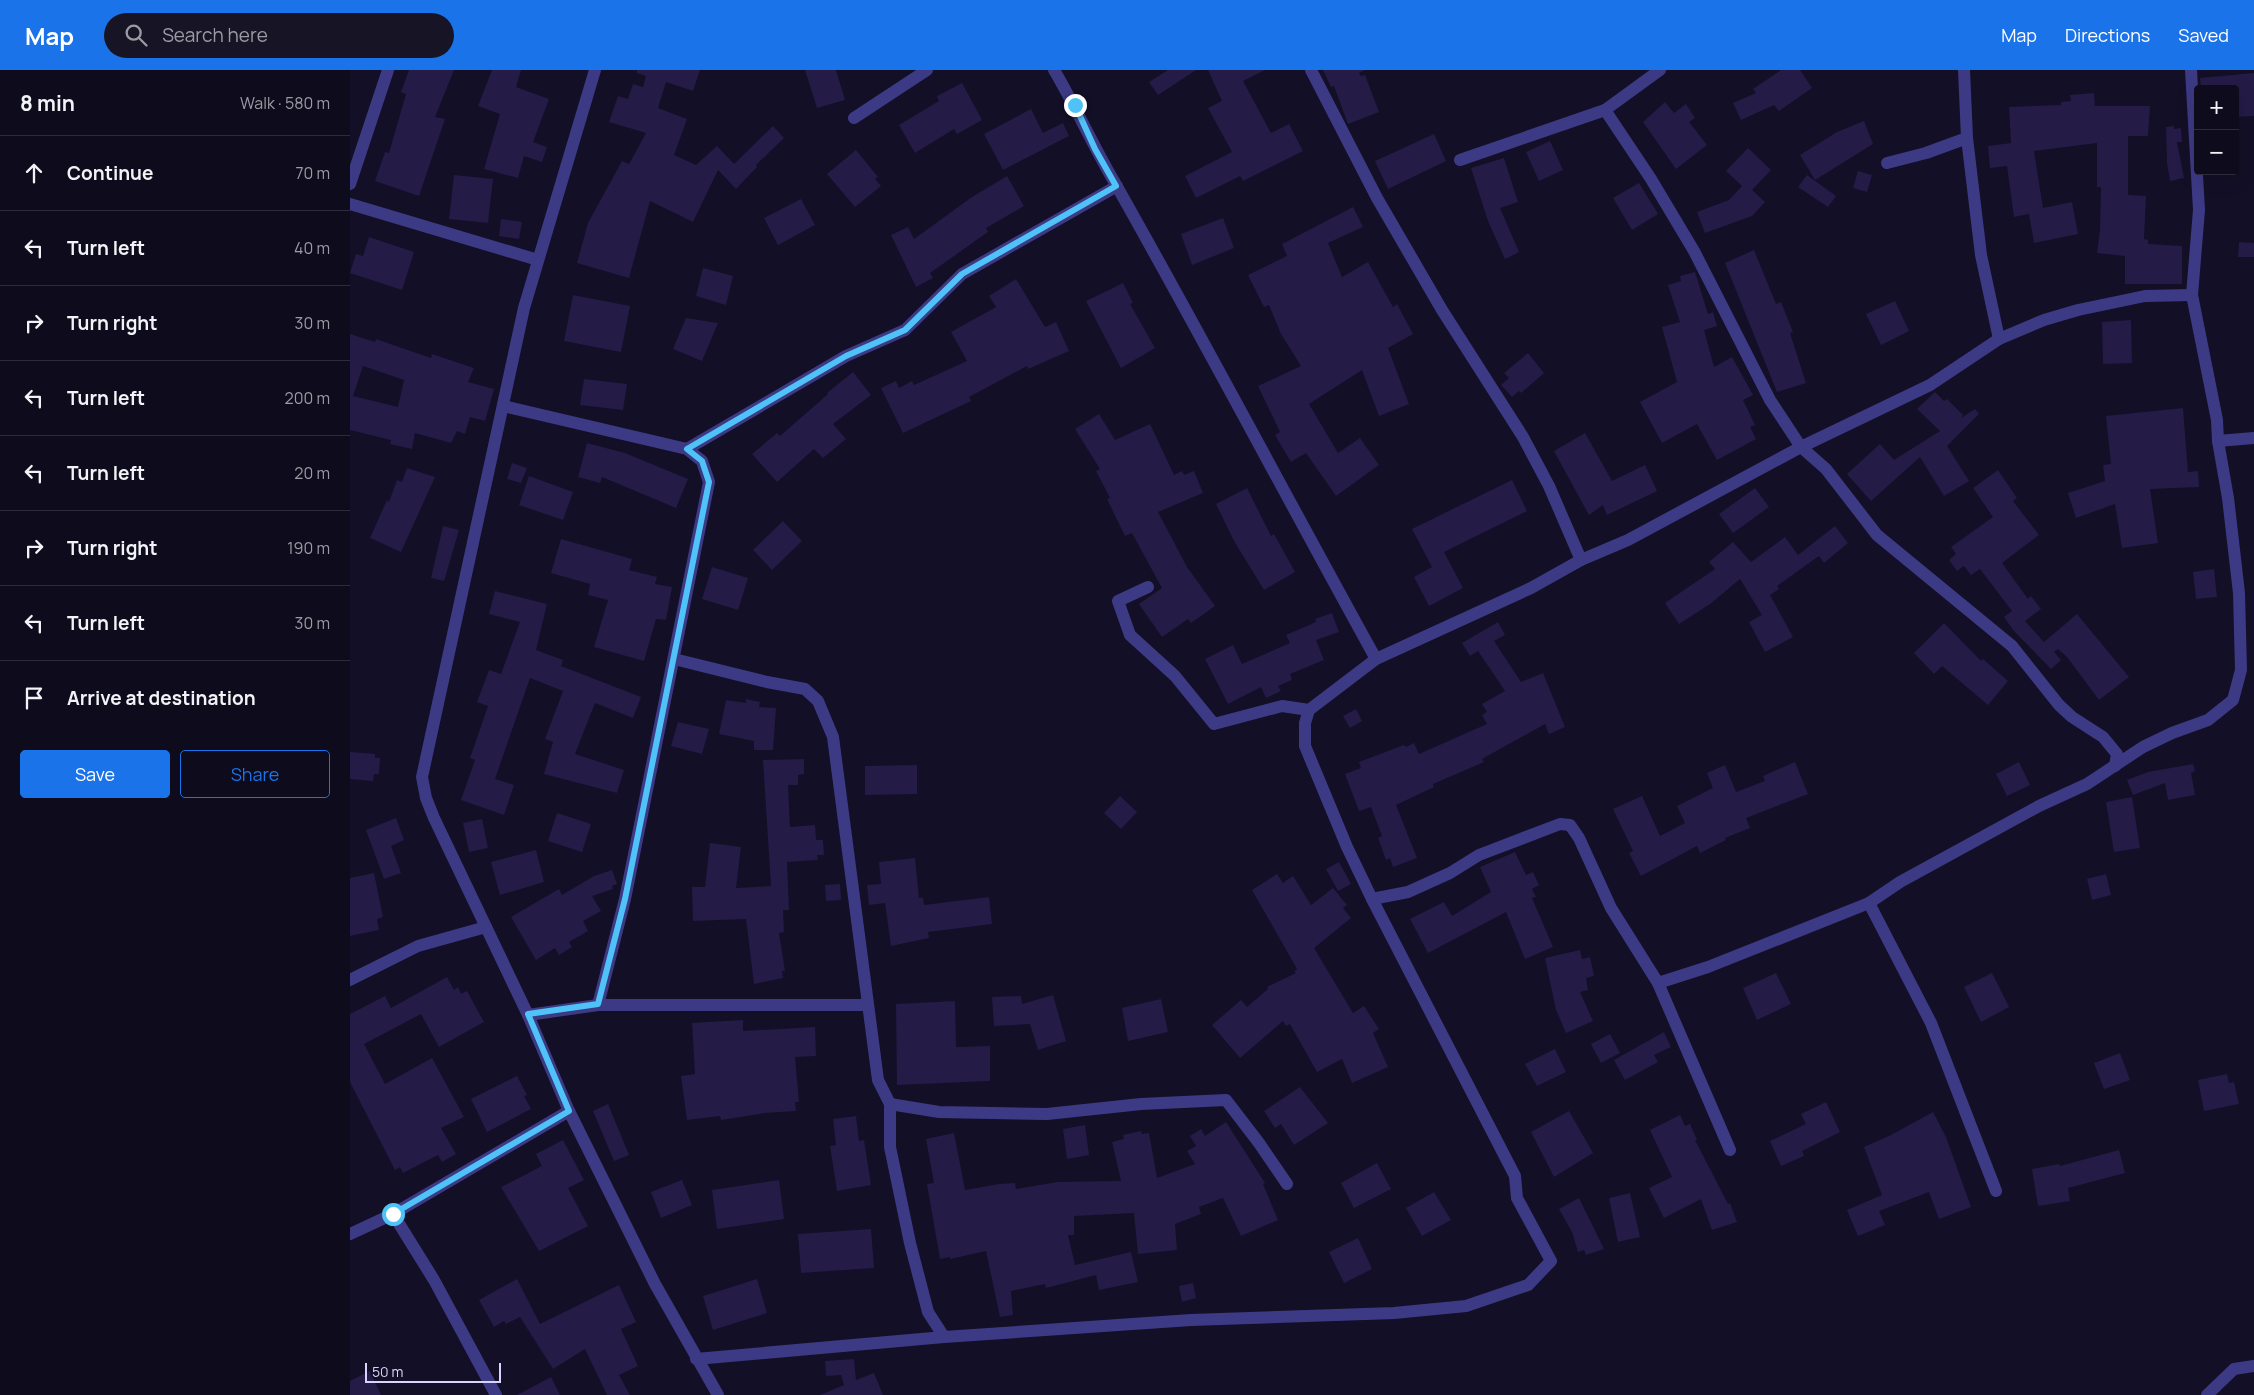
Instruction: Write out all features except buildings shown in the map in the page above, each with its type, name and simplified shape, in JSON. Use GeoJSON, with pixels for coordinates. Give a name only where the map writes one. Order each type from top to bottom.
{"type":"FeatureCollection","features":[{"type":"Feature","properties":{"kind":"street"},"geometry":{"type":"LineString","coordinates":[[350,184],[388,70]]}},
{"type":"Feature","properties":{"kind":"street"},"geometry":{"type":"LineString","coordinates":[[595,70],[524,308],[422,777],[426,798],[434,818],[528,1014],[569,1111],[655,1284],[696,1360],[718,1395]]}},
{"type":"Feature","properties":{"kind":"street"},"geometry":{"type":"LineString","coordinates":[[854,118],[927,70]]}},
{"type":"Feature","properties":{"kind":"street"},"geometry":{"type":"LineString","coordinates":[[1054,70],[1075,105],[1095,149],[1376,659]]}},
{"type":"Feature","properties":{"kind":"street"},"geometry":{"type":"LineString","coordinates":[[1311,70],[1377,198],[1437,301],[1523,437],[1549,486],[1581,560]]}},
{"type":"Feature","properties":{"kind":"street"},"geometry":{"type":"LineString","coordinates":[[1460,160],[1605,110],[1660,70]]}},
{"type":"Feature","properties":{"kind":"street"},"geometry":{"type":"LineString","coordinates":[[1964,70],[1967,138],[1981,256],[1999,339]]}},
{"type":"Feature","properties":{"kind":"street"},"geometry":{"type":"LineString","coordinates":[[1658,983],[1708,967],[1869,903],[1900,882],[2039,806],[2087,784],[2165,736],[2208,720],[2232,700],[2240,670],[2239,593],[2228,498],[2218,441],[2217,420],[2192,295],[2199,210],[2191,70]]}},
{"type":"Feature","properties":{"kind":"street"},"geometry":{"type":"LineString","coordinates":[[1605,110],[1651,179],[1694,251],[1770,400],[1801,447],[1826,469],[1877,535],[2012,646],[2059,705],[2103,737],[2117,754],[2115,766]]}},
{"type":"Feature","properties":{"kind":"street"},"geometry":{"type":"LineString","coordinates":[[1887,163],[1926,153],[1967,138]]}},
{"type":"Feature","properties":{"kind":"street"},"geometry":{"type":"LineString","coordinates":[[687,449],[846,356],[905,330],[962,274],[1116,186]]}},
{"type":"Feature","properties":{"kind":"street"},"geometry":{"type":"LineString","coordinates":[[350,204],[538,260]]}},
{"type":"Feature","properties":{"kind":"street"},"geometry":{"type":"LineString","coordinates":[[696,1360],[944,1337],[1191,1320],[1394,1313],[1466,1306],[1528,1285],[1551,1261],[1517,1198],[1515,1176],[1372,899],[1305,746],[1305,723],[1309,710],[1376,659],[1531,588],[1581,560],[1628,540],[1801,447],[1930,385],[1999,339],[2044,320],[2078,310],[2145,296],[2192,295]]}},
{"type":"Feature","properties":{"kind":"street"},"geometry":{"type":"LineString","coordinates":[[502,406],[687,449],[702,461],[709,482],[625,899],[598,1004]]}},
{"type":"Feature","properties":{"kind":"street"},"geometry":{"type":"LineString","coordinates":[[2218,441],[2254,438]]}},
{"type":"Feature","properties":{"kind":"street"},"geometry":{"type":"LineString","coordinates":[[1148,587],[1118,601],[1130,635],[1175,676],[1214,724],[1282,706],[1309,710]]}},
{"type":"Feature","properties":{"kind":"street"},"geometry":{"type":"LineString","coordinates":[[674,659],[767,682],[805,688],[818,701],[832,736],[878,1080],[890,1104],[890,1147],[910,1243],[928,1312],[944,1337]]}},
{"type":"Feature","properties":{"kind":"street"},"geometry":{"type":"LineString","coordinates":[[1372,899],[1408,892],[1450,873],[1479,855],[1560,824],[1570,825],[1579,838],[1611,908],[1658,983],[1730,1150]]}},
{"type":"Feature","properties":{"kind":"street"},"geometry":{"type":"LineString","coordinates":[[1869,903],[1931,1023],[1996,1191]]}},
{"type":"Feature","properties":{"kind":"street"},"geometry":{"type":"LineString","coordinates":[[350,980],[418,946],[486,927]]}},
{"type":"Feature","properties":{"kind":"street"},"geometry":{"type":"LineString","coordinates":[[528,1014],[598,1004],[868,1005]]}},
{"type":"Feature","properties":{"kind":"street"},"geometry":{"type":"LineString","coordinates":[[890,1104],[939,1112],[1047,1114],[1141,1104],[1226,1100],[1259,1143],[1286,1184]]}},
{"type":"Feature","properties":{"kind":"street"},"geometry":{"type":"LineString","coordinates":[[350,1234],[393,1214],[569,1111]]}},
{"type":"Feature","properties":{"kind":"street"},"geometry":{"type":"LineString","coordinates":[[393,1214],[434,1280],[496,1395]]}},
{"type":"Feature","properties":{"kind":"street"},"geometry":{"type":"LineString","coordinates":[[2207,1395],[2234,1369],[2254,1366]]}},
{"type":"Feature","properties":{"kind":"route"},"geometry":{"type":"LineString","coordinates":[[393,1214],[569,1111],[528,1014],[598,1004],[625,899],[709,482],[702,461],[687,449],[846,356],[905,330],[962,274],[1116,186],[1095,149],[1075,105]]}}]}
